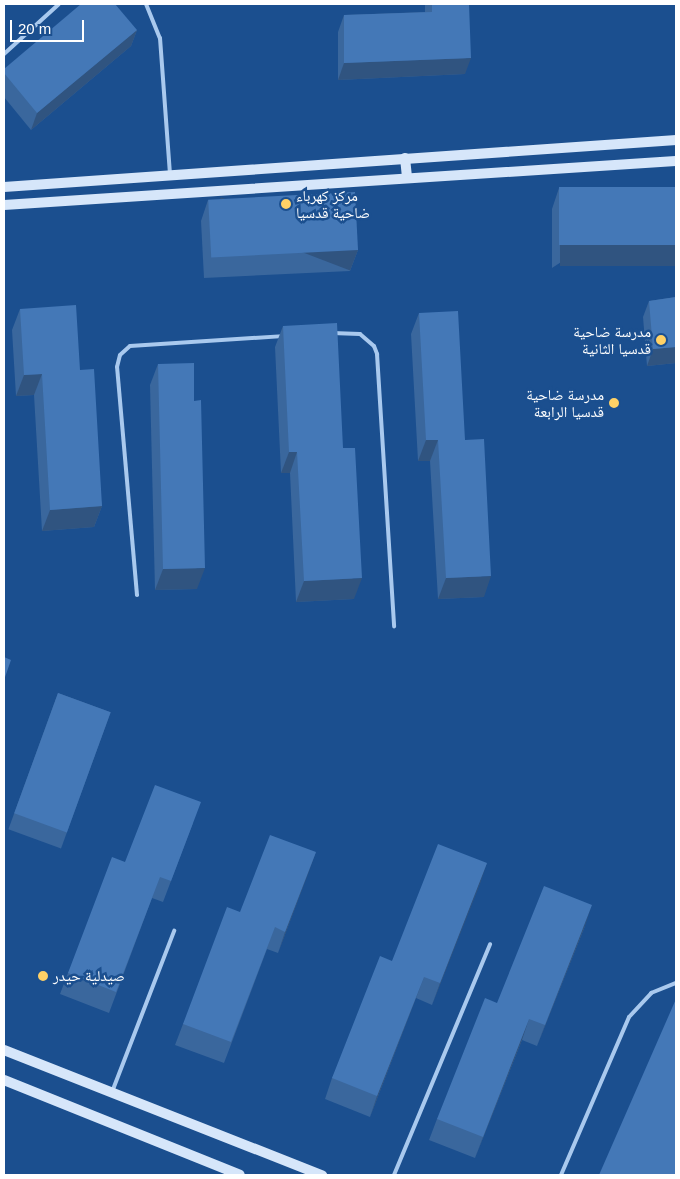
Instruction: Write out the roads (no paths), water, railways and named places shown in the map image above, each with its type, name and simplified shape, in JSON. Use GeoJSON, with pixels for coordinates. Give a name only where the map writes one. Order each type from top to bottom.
{"type":"FeatureCollection","features":[{"type":"Feature","properties":{"kind":"street"},"geometry":{"type":"LineString","coordinates":[[4,187],[676,140]]}},
{"type":"Feature","properties":{"kind":"street"},"geometry":{"type":"LineString","coordinates":[[405,158],[407,178]]}},
{"type":"Feature","properties":{"kind":"street"},"geometry":{"type":"LineString","coordinates":[[4,205],[172,192],[676,160]]}},
{"type":"Feature","properties":{"kind":"street"},"geometry":{"type":"LineString","coordinates":[[170,174],[172,192]]}},
{"type":"Feature","properties":{"kind":"street"},"geometry":{"type":"LineString","coordinates":[[18,186],[20,203]]}},
{"type":"Feature","properties":{"kind":"street"},"geometry":{"type":"LineString","coordinates":[[4,1050],[322,1175]]}},
{"type":"Feature","properties":{"kind":"street"},"geometry":{"type":"LineString","coordinates":[[4,1080],[240,1175]]}},
{"type":"Feature","properties":{"kind":"lane"},"geometry":{"type":"LineString","coordinates":[[4,54],[59,4]]}},
{"type":"Feature","properties":{"kind":"lane"},"geometry":{"type":"LineString","coordinates":[[146,4],[160,38],[170,174]]}},
{"type":"Feature","properties":{"kind":"lane"},"geometry":{"type":"LineString","coordinates":[[322,333],[360,334],[374,346],[377,354],[394,626]]}},
{"type":"Feature","properties":{"kind":"lane"},"geometry":{"type":"LineString","coordinates":[[137,596],[117,367],[120,355],[130,346],[294,335]]}},
{"type":"Feature","properties":{"kind":"lane"},"geometry":{"type":"LineString","coordinates":[[112,1093],[174,931]]}},
{"type":"Feature","properties":{"kind":"lane"},"geometry":{"type":"LineString","coordinates":[[394,1175],[490,944]]}},
{"type":"Feature","properties":{"kind":"lane"},"geometry":{"type":"LineString","coordinates":[[561,1175],[629,1016],[651,994],[676,983]]}},
{"type":"Feature","properties":{"kind":"place","name":"مركز كهرباء ضاحية قدسيا"},"geometry":{"type":"Point","coordinates":[286,204]}},
{"type":"Feature","properties":{"kind":"place","name":"مدرسة ضاحية قدسيا الثانية"},"geometry":{"type":"Point","coordinates":[661,340]}},
{"type":"Feature","properties":{"kind":"place","name":"مدرسة ضاحية قدسيا الرابعة"},"geometry":{"type":"Point","coordinates":[614,403]}},
{"type":"Feature","properties":{"kind":"place","name":"صيدلية حيدر"},"geometry":{"type":"Point","coordinates":[43,976]}}]}
